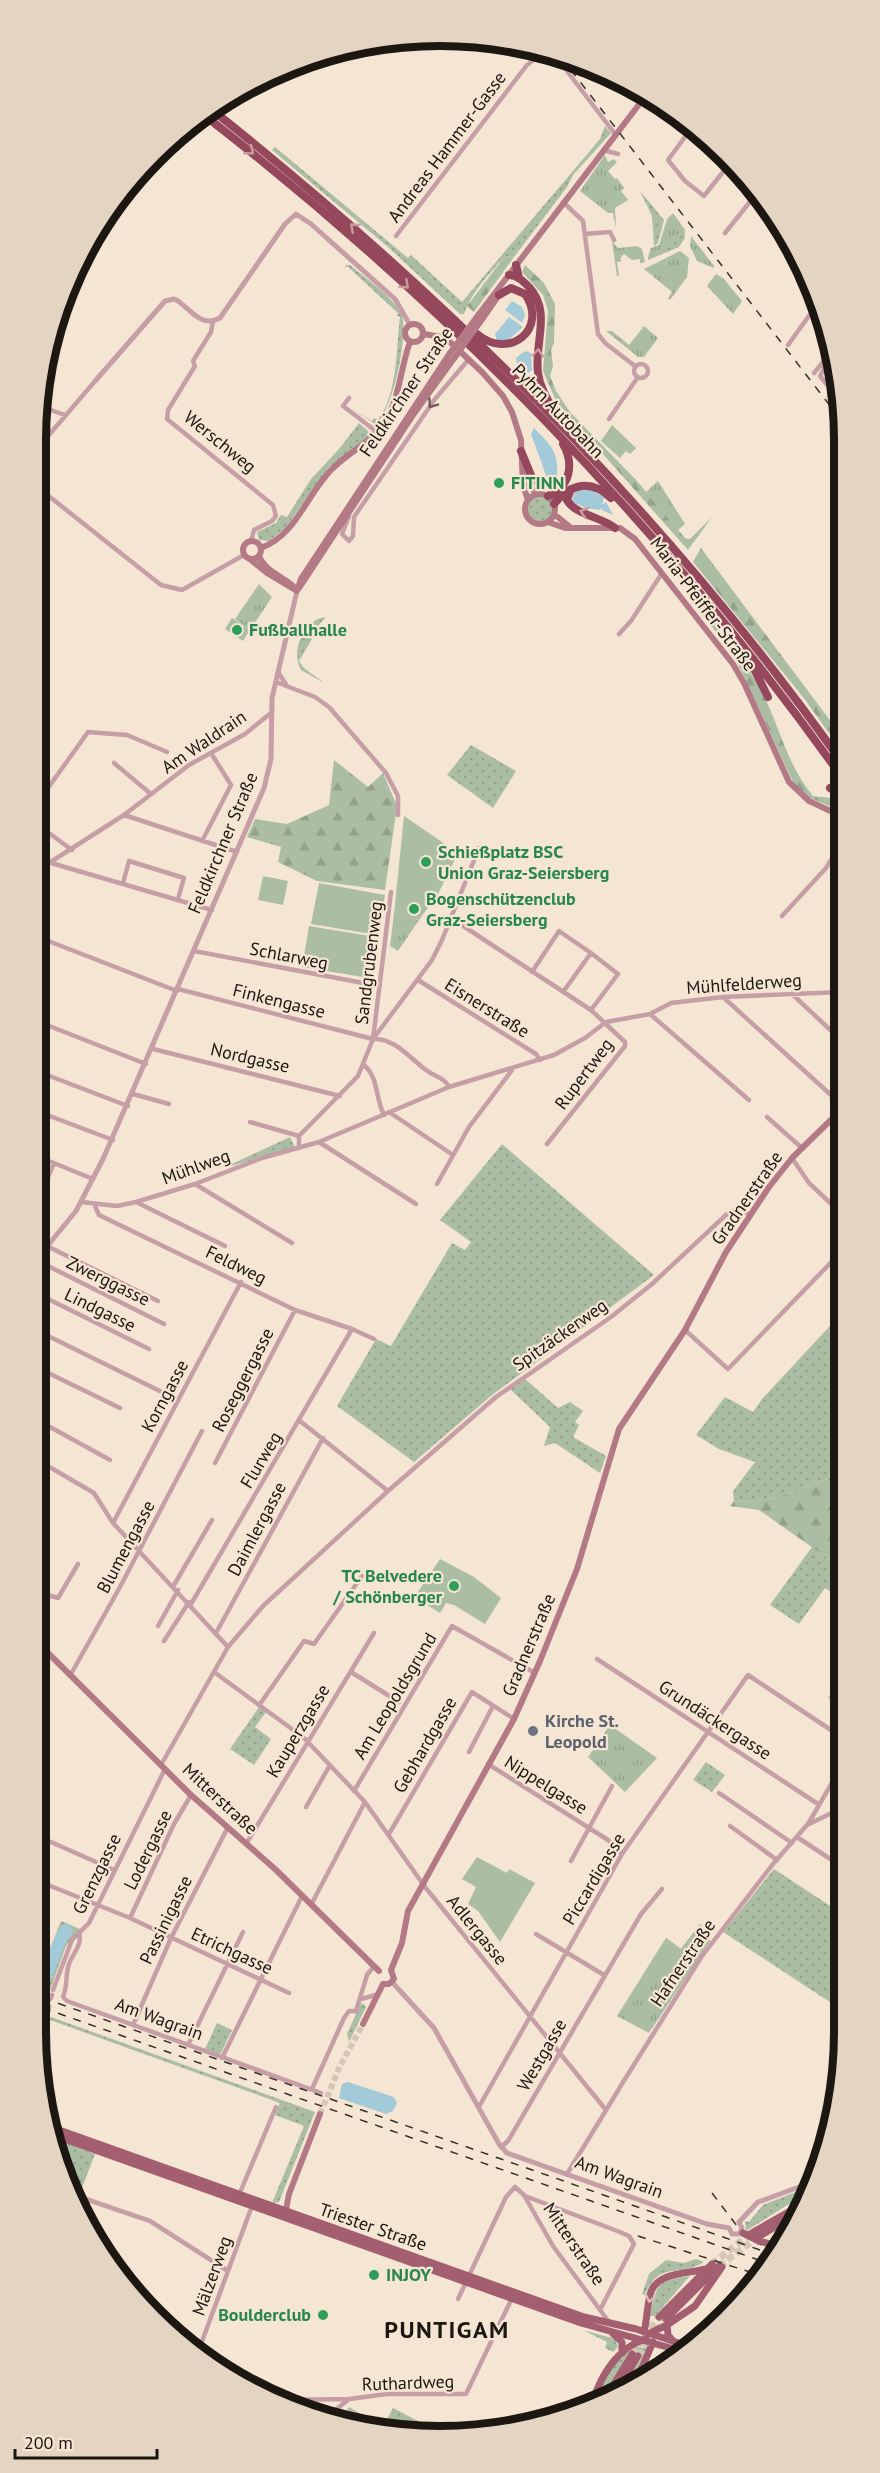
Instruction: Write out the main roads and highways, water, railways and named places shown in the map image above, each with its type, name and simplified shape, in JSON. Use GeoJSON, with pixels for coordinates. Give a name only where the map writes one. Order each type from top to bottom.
{"type":"FeatureCollection","features":[{"type":"Feature","properties":{"kind":"highway","name":"Pyhrn Autobahn"},"geometry":{"type":"LineString","coordinates":[[218,115],[359,231],[460,323],[563,427],[683,559],[773,669],[834,752]]}},
{"type":"Feature","properties":{"kind":"highway","name":"Pyhrn Autobahn"},"geometry":{"type":"LineString","coordinates":[[211,120],[362,245],[490,364],[553,429],[631,516],[745,650],[834,767]]}},
{"type":"Feature","properties":{"kind":"highway"},"geometry":{"type":"LineString","coordinates":[[516,265],[519,278]]}},
{"type":"Feature","properties":{"kind":"highway"},"geometry":{"type":"LineString","coordinates":[[460,323],[492,343],[514,342],[525,335],[533,319],[530,303],[511,282],[509,275]]}},
{"type":"Feature","properties":{"kind":"highway"},"geometry":{"type":"LineString","coordinates":[[509,275],[519,278],[534,294],[540,306],[542,324],[537,363],[538,376],[541,388],[563,427]]}},
{"type":"Feature","properties":{"kind":"highway"},"geometry":{"type":"LineString","coordinates":[[499,295],[511,288],[519,290]]}},
{"type":"Feature","properties":{"kind":"highway"},"geometry":{"type":"LineString","coordinates":[[548,496],[557,491],[565,481],[571,467],[568,454],[553,429]]}},
{"type":"Feature","properties":{"kind":"highway"},"geometry":{"type":"LineString","coordinates":[[521,451],[533,480],[550,486],[565,481]]}},
{"type":"Feature","properties":{"kind":"highway"},"geometry":{"type":"LineString","coordinates":[[554,504],[572,488],[593,486],[631,516]]}},
{"type":"Feature","properties":{"kind":"highway"},"geometry":{"type":"LineString","coordinates":[[572,488],[567,498],[570,505],[606,520],[615,528]]}},
{"type":"Feature","properties":{"kind":"highway"},"geometry":{"type":"LineString","coordinates":[[745,650],[768,697]]}},
{"type":"Feature","properties":{"kind":"highway"},"geometry":{"type":"LineString","coordinates":[[830,788],[834,790]]}},
{"type":"Feature","properties":{"kind":"main road","name":"Feldkirchner Straße"},"geometry":{"type":"LineString","coordinates":[[297,591],[301,579],[340,517],[452,355],[516,265],[641,102]]}},
{"type":"Feature","properties":{"kind":"main road","name":"Feldkirchner Straße"},"geometry":{"type":"LineString","coordinates":[[481,316],[499,295],[509,275]]}},
{"type":"Feature","properties":{"kind":"main road"},"geometry":{"type":"LineString","coordinates":[[297,591],[288,581],[264,566],[259,556],[261,548],[285,534],[332,469],[377,432],[393,406],[410,342],[405,333],[410,325],[420,326],[423,334]]}},
{"type":"Feature","properties":{"kind":"main road"},"geometry":{"type":"LineString","coordinates":[[410,342],[419,341],[423,334]]}},
{"type":"Feature","properties":{"kind":"main road"},"geometry":{"type":"LineString","coordinates":[[423,334],[444,338],[469,359],[508,404],[517,426],[528,500],[524,510],[529,520],[538,524],[548,522],[571,527],[615,528]]}},
{"type":"Feature","properties":{"kind":"main road","name":"Feldkirchner Straße"},"geometry":{"type":"LineString","coordinates":[[297,591],[452,355]]}},
{"type":"Feature","properties":{"kind":"main road"},"geometry":{"type":"LineString","coordinates":[[524,473],[529,486],[537,494],[548,496],[554,504],[554,514],[548,522]]}},
{"type":"Feature","properties":{"kind":"main road"},"geometry":{"type":"LineString","coordinates":[[528,500],[537,494]]}},
{"type":"Feature","properties":{"kind":"main road"},"geometry":{"type":"LineString","coordinates":[[554,514],[571,527]]}},
{"type":"Feature","properties":{"kind":"main road","name":"Maria-Pfeiffer-Straße"},"geometry":{"type":"LineString","coordinates":[[615,528],[623,530],[635,539],[737,671],[789,782],[803,797],[834,812]]}},
{"type":"Feature","properties":{"kind":"main road"},"geometry":{"type":"LineString","coordinates":[[261,548],[258,543],[251,541],[244,545],[244,555],[267,573],[297,591]]}},
{"type":"Feature","properties":{"kind":"main road"},"geometry":{"type":"LineString","coordinates":[[251,560],[259,556]]}},
{"type":"Feature","properties":{"kind":"main road","name":"Gradnerstraße"},"geometry":{"type":"LineString","coordinates":[[391,1970],[402,1943],[408,1911],[514,1719],[535,1672],[577,1569],[618,1432],[685,1330],[726,1252],[750,1214],[792,1158],[834,1115]]}},
{"type":"Feature","properties":{"kind":"main road","name":"Mitterstraße"},"geometry":{"type":"LineString","coordinates":[[46,1651],[191,1795],[302,1896],[377,1969]]}},
{"type":"Feature","properties":{"kind":"main road"},"geometry":{"type":"LineString","coordinates":[[363,2024],[376,1995],[383,1984],[392,1982],[394,1975],[391,1970],[377,1969],[378,1979],[383,1984]]}},
{"type":"Feature","properties":{"kind":"main road"},"geometry":{"type":"LineString","coordinates":[[285,2215],[290,2194],[320,2114]]}},
{"type":"Feature","properties":{"kind":"main road","name":"Triester Straße"},"geometry":{"type":"LineString","coordinates":[[59,2130],[239,2195],[285,2215]]}},
{"type":"Feature","properties":{"kind":"main road","name":"Triester Straße"},"geometry":{"type":"LineString","coordinates":[[61,2138],[513,2296],[634,2336],[681,2344]]}},
{"type":"Feature","properties":{"kind":"main road"},"geometry":{"type":"LineString","coordinates":[[750,2236],[791,2211]]}},
{"type":"Feature","properties":{"kind":"main road"},"geometry":{"type":"LineString","coordinates":[[750,2236],[787,2219]]}},
{"type":"Feature","properties":{"kind":"main road"},"geometry":{"type":"LineString","coordinates":[[750,2236],[772,2244]]}},
{"type":"Feature","properties":{"kind":"main road"},"geometry":{"type":"LineString","coordinates":[[596,2395],[607,2369],[622,2353],[647,2337],[715,2266]]}},
{"type":"Feature","properties":{"kind":"main road"},"geometry":{"type":"LineString","coordinates":[[664,2320],[699,2302],[715,2266]]}},
{"type":"Feature","properties":{"kind":"main road"},"geometry":{"type":"LineString","coordinates":[[664,2320],[715,2266]]}},
{"type":"Feature","properties":{"kind":"main road"},"geometry":{"type":"LineString","coordinates":[[638,2373],[647,2337],[650,2295],[656,2283],[667,2277],[715,2266]]}},
{"type":"Feature","properties":{"kind":"main road","name":"Triester Straße"},"geometry":{"type":"LineString","coordinates":[[467,2279],[675,2348]]}},
{"type":"Feature","properties":{"kind":"main road"},"geometry":{"type":"LineString","coordinates":[[664,2320],[668,2335],[675,2342]]}},
{"type":"Feature","properties":{"kind":"main road"},"geometry":{"type":"LineString","coordinates":[[609,2327],[621,2340],[622,2353]]}},
{"type":"Feature","properties":{"kind":"main road"},"geometry":{"type":"LineString","coordinates":[[613,2386],[635,2355]]}},
{"type":"Feature","properties":{"kind":"main road"},"geometry":{"type":"LineString","coordinates":[[620,2383],[624,2371]]}},
{"type":"Feature","properties":{"kind":"water"},"geometry":{"type":"Polygon","coordinates":[[[512,301],[522,307],[525,315],[522,323],[505,310],[512,301]]]}},
{"type":"Feature","properties":{"kind":"water"},"geometry":{"type":"Polygon","coordinates":[[[509,317],[523,327],[507,341],[497,341],[495,334],[509,317]]]}},
{"type":"Feature","properties":{"kind":"water"},"geometry":{"type":"Polygon","coordinates":[[[525,351],[531,353],[532,370],[528,373],[517,363],[516,358],[525,351]]]}},
{"type":"Feature","properties":{"kind":"water"},"geometry":{"type":"Polygon","coordinates":[[[534,428],[555,454],[557,475],[552,479],[547,478],[531,434],[534,428]]]}},
{"type":"Feature","properties":{"kind":"water"},"geometry":{"type":"Polygon","coordinates":[[[588,488],[604,497],[602,505],[606,502],[613,515],[602,510],[602,507],[600,510],[585,508],[572,501],[575,492],[588,488]]]}},
{"type":"Feature","properties":{"kind":"water"},"geometry":{"type":"Polygon","coordinates":[[[65,1924],[71,1927],[73,1932],[65,1944],[52,1978],[46,1978],[46,1962],[61,1927],[65,1924]]]}},
{"type":"Feature","properties":{"kind":"water"},"geometry":{"type":"Polygon","coordinates":[[[348,2082],[394,2097],[397,2103],[393,2111],[386,2114],[339,2098],[342,2084],[348,2082]]]}},
{"type":"Feature","properties":{"kind":"tunnel"},"geometry":{"type":"LineString","coordinates":[[320,2114],[340,2066],[363,2024]]}},
{"type":"Feature","properties":{"kind":"tunnel"},"geometry":{"type":"LineString","coordinates":[[712,2264],[750,2234]]}},
{"type":"Feature","properties":{"kind":"tunnel"},"geometry":{"type":"LineString","coordinates":[[719,2266],[758,2237]]}},
{"type":"Feature","properties":{"kind":"tunnel"},"geometry":{"type":"LineString","coordinates":[[632,2354],[659,2317]]}},
{"type":"Feature","properties":{"kind":"tunnel"},"geometry":{"type":"LineString","coordinates":[[638,2356],[666,2319]]}},
{"type":"Feature","properties":{"kind":"railway"},"geometry":{"type":"LineString","coordinates":[[570,68],[832,409]]}},
{"type":"Feature","properties":{"kind":"railway"},"geometry":{"type":"LineString","coordinates":[[46,1999],[767,2252]]}},
{"type":"Feature","properties":{"kind":"railway"},"geometry":{"type":"LineString","coordinates":[[46,2009],[761,2261]]}},
{"type":"Feature","properties":{"kind":"railway"},"geometry":{"type":"LineString","coordinates":[[712,2193],[737,2226],[762,2245]]}},
{"type":"Feature","properties":{"kind":"railway"},"geometry":{"type":"LineString","coordinates":[[638,2236],[752,2273]]}},
{"type":"Feature","properties":{"kind":"place","name":"FITINN"},"geometry":{"type":"Point","coordinates":[499,483]}},
{"type":"Feature","properties":{"kind":"place","name":"Fußballhalle"},"geometry":{"type":"Point","coordinates":[237,630]}},
{"type":"Feature","properties":{"kind":"place","name":"Schießplatz BSC Union Graz-Seiersberg"},"geometry":{"type":"Point","coordinates":[426,862]}},
{"type":"Feature","properties":{"kind":"place","name":"Bogenschützenclub Graz-Seiersberg"},"geometry":{"type":"Point","coordinates":[414,909]}},
{"type":"Feature","properties":{"kind":"place","name":"TC Belvedere / Schönberger"},"geometry":{"type":"Point","coordinates":[454,1586]}},
{"type":"Feature","properties":{"kind":"place","name":"Kirche St. Leopold"},"geometry":{"type":"Point","coordinates":[533,1731]}},
{"type":"Feature","properties":{"kind":"place","name":"INJOY"},"geometry":{"type":"Point","coordinates":[374,2275]}},
{"type":"Feature","properties":{"kind":"place","name":"Boulderclub"},"geometry":{"type":"Point","coordinates":[323,2315]}},
{"type":"Feature","properties":{"kind":"district","name":"PUNTIGAM"},"geometry":{"type":"Point","coordinates":[447,2330]}}]}
